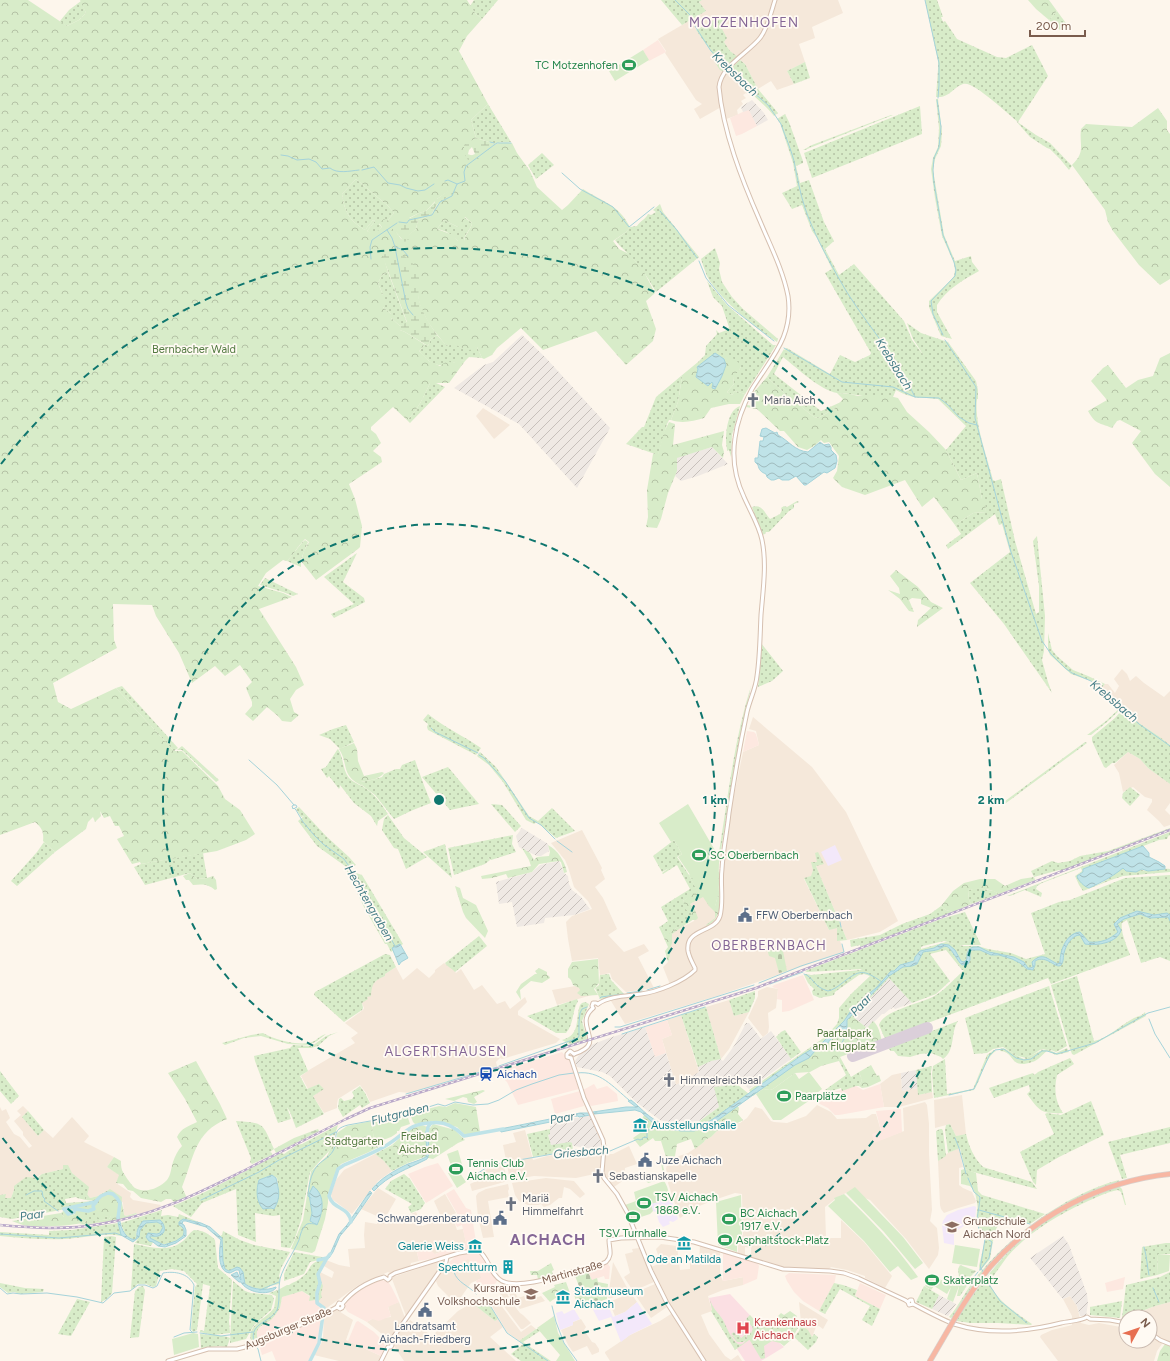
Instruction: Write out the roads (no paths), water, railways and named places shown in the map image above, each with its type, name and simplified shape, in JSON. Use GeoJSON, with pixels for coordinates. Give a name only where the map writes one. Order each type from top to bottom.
{"type":"FeatureCollection","features":[{"type":"Feature","properties":{"kind":"highway"},"geometry":{"type":"LineString","coordinates":[[930,1361],[970,1294],[991,1266],[1012,1245],[1044,1220],[1069,1205],[1096,1193],[1134,1180],[1170,1174]]}},
{"type":"Feature","properties":{"kind":"main road"},"geometry":{"type":"LineString","coordinates":[[596,1008],[592,1006],[593,1003],[598,1004],[607,999],[645,994],[658,990],[683,978],[695,970],[688,951],[689,940],[720,918],[721,871],[730,806],[744,727],[758,676],[765,562],[759,529],[743,496],[736,477],[734,442],[738,421],[744,405],[751,391],[780,347],[787,324],[788,304],[781,272],[745,187],[731,141],[719,87],[721,77],[761,36],[775,0]]}},
{"type":"Feature","properties":{"kind":"main road"},"geometry":{"type":"LineString","coordinates":[[571,1058],[574,1057],[574,1054],[585,1049],[589,1044],[590,1035],[585,1021],[588,1014],[596,1008],[598,1004]]}},
{"type":"Feature","properties":{"kind":"main road"},"geometry":{"type":"LineString","coordinates":[[574,1054],[570,1051],[567,1053],[567,1058],[571,1058],[584,1098],[601,1134],[604,1148],[602,1172],[604,1178],[619,1198],[630,1218],[651,1271],[666,1301],[704,1361]]}},
{"type":"Feature","properties":{"kind":"main road","name":"Martinstraße"},"geometry":{"type":"LineString","coordinates":[[481,1252],[500,1281],[529,1283],[565,1275],[606,1262],[609,1260],[611,1255],[609,1240],[619,1238],[638,1238]]}},
{"type":"Feature","properties":{"kind":"main road"},"geometry":{"type":"LineString","coordinates":[[638,1238],[666,1238],[694,1242],[783,1269],[844,1273],[858,1278],[908,1302],[911,1306],[913,1304],[936,1316],[964,1326],[989,1331],[1029,1330],[1071,1321],[1085,1320],[1087,1322],[1090,1320],[1110,1320],[1118,1322]]}},
{"type":"Feature","properties":{"kind":"main road","name":"Augsburger Straße"},"geometry":{"type":"LineString","coordinates":[[168,1361],[208,1349],[237,1349],[252,1345],[323,1315],[337,1307],[340,1309],[342,1308],[342,1304],[355,1290],[371,1281],[384,1277],[388,1280],[390,1276],[446,1257],[474,1250],[481,1252]]}},
{"type":"Feature","properties":{"kind":"main road"},"geometry":{"type":"LineString","coordinates":[[381,1361],[388,1347],[392,1346],[391,1342],[444,1265],[446,1257]]}},
{"type":"Feature","properties":{"kind":"main road"},"geometry":{"type":"LineString","coordinates":[[1158,1338],[1170,1344]]}},
{"type":"Feature","properties":{"kind":"water"},"geometry":{"type":"Polygon","coordinates":[[[715,353],[724,359],[726,365],[715,389],[712,388],[712,382],[708,386],[696,377],[697,367],[715,353]]]}},
{"type":"Feature","properties":{"kind":"water"},"geometry":{"type":"Polygon","coordinates":[[[766,428],[775,433],[777,432],[778,435],[799,450],[808,452],[820,442],[824,445],[829,444],[831,450],[836,455],[837,461],[835,468],[827,473],[824,472],[806,485],[804,485],[796,476],[789,480],[782,480],[779,478],[771,480],[766,474],[760,471],[755,462],[755,458],[758,458],[760,441],[763,441],[764,437],[760,436],[762,429],[766,428]]]}},
{"type":"Feature","properties":{"kind":"water"},"geometry":{"type":"Polygon","coordinates":[[[1143,846],[1149,853],[1149,857],[1165,866],[1165,869],[1148,871],[1142,869],[1136,872],[1126,871],[1123,868],[1107,879],[1089,888],[1082,884],[1077,876],[1083,872],[1083,869],[1143,846]]]}},
{"type":"Feature","properties":{"kind":"water"},"geometry":{"type":"Polygon","coordinates":[[[1137,911],[1154,915],[1167,913],[1170,915],[1170,921],[1168,917],[1150,918],[1140,914],[1124,919],[1117,924],[1121,930],[1116,938],[1100,944],[1085,944],[1080,935],[1077,935],[1066,947],[1063,962],[1059,966],[1043,959],[1039,959],[1035,961],[1033,970],[1027,969],[1012,959],[999,955],[991,955],[980,950],[970,951],[970,960],[968,964],[962,965],[952,951],[945,946],[937,950],[923,952],[917,964],[903,967],[889,976],[847,1020],[847,1032],[844,1036],[833,1037],[826,1045],[815,1051],[809,1058],[795,1065],[707,1127],[694,1131],[681,1131],[666,1128],[653,1123],[641,1112],[635,1110],[594,1114],[593,1112],[636,1107],[628,1101],[631,1100],[650,1116],[664,1124],[678,1128],[686,1128],[707,1123],[802,1055],[822,1043],[844,1021],[850,1012],[860,1004],[861,1000],[876,988],[891,971],[894,971],[900,965],[914,961],[915,957],[920,951],[934,948],[941,944],[949,945],[955,950],[961,961],[964,962],[967,959],[969,949],[979,947],[989,952],[1014,957],[1024,962],[1028,968],[1033,967],[1032,962],[1039,957],[1045,957],[1058,964],[1060,962],[1061,953],[1065,943],[1075,933],[1080,932],[1089,942],[1105,940],[1118,932],[1114,924],[1120,918],[1137,911]]]}},
{"type":"Feature","properties":{"kind":"water"},"geometry":{"type":"Polygon","coordinates":[[[400,944],[408,958],[399,965],[392,948],[400,944]]]}},
{"type":"Feature","properties":{"kind":"water"},"geometry":{"type":"Polygon","coordinates":[[[580,1113],[589,1113],[590,1115],[570,1117],[501,1132],[500,1129],[580,1113]]]}},
{"type":"Feature","properties":{"kind":"water"},"geometry":{"type":"Polygon","coordinates":[[[426,1131],[428,1131],[429,1154],[427,1159],[392,1176],[374,1191],[372,1189],[388,1175],[408,1164],[426,1157],[426,1131]]]}},
{"type":"Feature","properties":{"kind":"water"},"geometry":{"type":"Polygon","coordinates":[[[272,1175],[276,1178],[279,1190],[278,1201],[274,1209],[263,1209],[257,1195],[259,1180],[272,1175]]]}},
{"type":"Feature","properties":{"kind":"water"},"geometry":{"type":"Polygon","coordinates":[[[313,1186],[320,1194],[322,1199],[322,1210],[317,1225],[310,1221],[312,1213],[309,1194],[313,1186]]]}},
{"type":"Feature","properties":{"kind":"water"},"geometry":{"type":"Polygon","coordinates":[[[370,1191],[372,1193],[352,1222],[340,1236],[329,1258],[327,1257],[331,1252],[339,1234],[347,1225],[370,1191]]]}},
{"type":"Feature","properties":{"kind":"water"},"geometry":{"type":"Polygon","coordinates":[[[118,1214],[121,1227],[125,1234],[131,1239],[135,1240],[138,1229],[143,1221],[160,1220],[164,1225],[163,1233],[160,1236],[150,1236],[150,1238],[164,1245],[176,1241],[183,1236],[184,1229],[179,1225],[179,1222],[183,1219],[201,1223],[210,1227],[222,1238],[223,1261],[225,1269],[229,1271],[237,1267],[240,1268],[243,1272],[245,1284],[252,1288],[276,1288],[272,1291],[263,1293],[252,1291],[231,1275],[237,1272],[241,1280],[239,1270],[230,1273],[226,1272],[221,1265],[220,1260],[221,1240],[206,1227],[183,1221],[182,1224],[186,1230],[186,1236],[176,1243],[165,1247],[158,1246],[149,1241],[146,1237],[148,1233],[160,1233],[163,1227],[161,1224],[157,1222],[146,1223],[140,1230],[139,1237],[133,1242],[121,1235],[117,1218],[118,1214]]]}},
{"type":"Feature","properties":{"kind":"waterway","name":"Krebsbach"},"geometry":{"type":"LineString","coordinates":[[675,0],[690,15],[693,23],[711,51],[735,71],[747,87],[768,105],[781,124],[793,156],[805,208],[820,243],[847,292],[898,366],[915,397]]}},
{"type":"Feature","properties":{"kind":"waterway"},"geometry":{"type":"LineString","coordinates":[[925,0],[939,63],[938,98]]}},
{"type":"Feature","properties":{"kind":"waterway"},"geometry":{"type":"LineString","coordinates":[[937,100],[941,127],[939,147],[934,158],[934,183],[943,235],[956,270],[955,276],[931,301],[933,314],[943,335]]}},
{"type":"Feature","properties":{"kind":"waterway"},"geometry":{"type":"LineString","coordinates":[[490,142],[494,143]]}},
{"type":"Feature","properties":{"kind":"waterway"},"geometry":{"type":"LineString","coordinates":[[399,222],[407,223],[409,220],[432,215],[440,202],[452,196],[457,184],[465,181],[464,172],[466,166],[497,143],[511,143]]}},
{"type":"Feature","properties":{"kind":"waterway"},"geometry":{"type":"LineString","coordinates":[[281,155],[297,160],[309,159],[316,162],[322,169],[330,168],[340,172],[359,170]]}},
{"type":"Feature","properties":{"kind":"waterway"},"geometry":{"type":"LineString","coordinates":[[362,170],[374,167],[388,183],[418,191],[425,190],[434,184]]}},
{"type":"Feature","properties":{"kind":"waterway"},"geometry":{"type":"LineString","coordinates":[[562,173],[580,189],[613,207],[629,227],[654,207]]}},
{"type":"Feature","properties":{"kind":"waterway"},"geometry":{"type":"LineString","coordinates":[[445,181],[448,180],[457,184]]}},
{"type":"Feature","properties":{"kind":"waterway"},"geometry":{"type":"LineString","coordinates":[[660,211],[676,229],[697,258]]}},
{"type":"Feature","properties":{"kind":"waterway"},"geometry":{"type":"LineString","coordinates":[[371,259],[370,247],[372,240],[397,223]]}},
{"type":"Feature","properties":{"kind":"waterway"},"geometry":{"type":"LineString","coordinates":[[387,230],[395,247],[406,303],[408,309],[413,315]]}},
{"type":"Feature","properties":{"kind":"waterway"},"geometry":{"type":"LineString","coordinates":[[396,247],[403,250],[408,256]]}},
{"type":"Feature","properties":{"kind":"waterway"},"geometry":{"type":"LineString","coordinates":[[699,261],[706,278],[728,305],[774,341]]}},
{"type":"Feature","properties":{"kind":"waterway","name":"Krebsbach"},"geometry":{"type":"LineString","coordinates":[[945,340],[976,387],[975,418],[1011,552],[1042,641],[1051,654],[1065,668],[1072,673],[1091,681],[1109,700],[1170,746]]}},
{"type":"Feature","properties":{"kind":"waterway"},"geometry":{"type":"LineString","coordinates":[[784,348],[842,382],[893,387],[915,397],[939,398],[959,417],[969,423],[977,425]]}},
{"type":"Feature","properties":{"kind":"waterway"},"geometry":{"type":"LineString","coordinates":[[431,728],[435,732],[478,753]]}},
{"type":"Feature","properties":{"kind":"waterway"},"geometry":{"type":"LineString","coordinates":[[479,755],[484,758],[505,781],[529,818],[541,825],[555,839]]}},
{"type":"Feature","properties":{"kind":"waterway"},"geometry":{"type":"LineString","coordinates":[[249,760],[277,785],[294,805],[296,805],[297,807],[295,808]]}},
{"type":"Feature","properties":{"kind":"waterway","name":"Hechtengraben"},"geometry":{"type":"LineString","coordinates":[[294,805],[292,806],[293,809],[294,808],[296,810],[303,822],[314,835],[323,844],[344,859],[355,875],[395,946]]}},
{"type":"Feature","properties":{"kind":"waterway"},"geometry":{"type":"LineString","coordinates":[[557,841],[572,852]]}},
{"type":"Feature","properties":{"kind":"waterway"},"geometry":{"type":"LineString","coordinates":[[840,922],[841,927]]}},
{"type":"Feature","properties":{"kind":"waterway"},"geometry":{"type":"LineString","coordinates":[[759,983],[801,966],[844,952],[842,944]]}},
{"type":"Feature","properties":{"kind":"waterway"},"geometry":{"type":"LineString","coordinates":[[770,984],[803,972]]}},
{"type":"Feature","properties":{"kind":"waterway"},"geometry":{"type":"LineString","coordinates":[[804,974],[807,975],[819,987],[828,991],[832,990],[857,973],[862,972],[882,982]]}},
{"type":"Feature","properties":{"kind":"waterway"},"geometry":{"type":"LineString","coordinates":[[615,1027],[620,1027],[754,985]]}},
{"type":"Feature","properties":{"kind":"waterway"},"geometry":{"type":"LineString","coordinates":[[647,990],[660,986]]}},
{"type":"Feature","properties":{"kind":"waterway"},"geometry":{"type":"LineString","coordinates":[[627,993],[642,991]]}},
{"type":"Feature","properties":{"kind":"waterway"},"geometry":{"type":"LineString","coordinates":[[600,998],[623,994]]}},
{"type":"Feature","properties":{"kind":"waterway"},"geometry":{"type":"LineString","coordinates":[[499,1066],[578,1038],[580,1013],[582,1009],[587,1007]]}},
{"type":"Feature","properties":{"kind":"waterway"},"geometry":{"type":"LineString","coordinates":[[622,1034],[705,1007]]}},
{"type":"Feature","properties":{"kind":"waterway"},"geometry":{"type":"LineString","coordinates":[[949,1095],[974,1089],[989,1056],[995,1050],[1004,1049],[1016,1058],[1024,1060],[1031,1059],[1042,1051],[1057,1054],[1095,1043],[1148,1013],[1170,1007]]}},
{"type":"Feature","properties":{"kind":"waterway"},"geometry":{"type":"LineString","coordinates":[[1149,1019],[1155,1034],[1170,1058]]}},
{"type":"Feature","properties":{"kind":"waterway"},"geometry":{"type":"LineString","coordinates":[[834,1050],[841,1044],[844,1039],[843,1035]]}},
{"type":"Feature","properties":{"kind":"waterway"},"geometry":{"type":"LineString","coordinates":[[406,1094],[497,1067]]}},
{"type":"Feature","properties":{"kind":"waterway","name":"Flutgraben"},"geometry":{"type":"LineString","coordinates":[[311,1198],[308,1196],[311,1177],[317,1166],[333,1151],[337,1132],[342,1127],[403,1115],[438,1104],[445,1106],[455,1102],[473,1105],[488,1104],[532,1084],[559,1075],[574,1073]]}},
{"type":"Feature","properties":{"kind":"waterway","name":"Flutgraben"},"geometry":{"type":"LineString","coordinates":[[577,1073],[593,1074],[606,1080],[629,1100]]}},
{"type":"Feature","properties":{"kind":"waterway","name":"Paar"},"geometry":{"type":"LineString","coordinates":[[427,1134],[428,1127],[431,1123],[449,1125],[464,1136],[503,1129]]}},
{"type":"Feature","properties":{"kind":"waterway","name":"Paar"},"geometry":{"type":"LineString","coordinates":[[351,1222],[347,1213],[334,1204],[329,1196],[338,1169],[382,1148],[412,1127],[431,1123]]}},
{"type":"Feature","properties":{"kind":"waterway","name":"Griesbach"},"geometry":{"type":"LineString","coordinates":[[472,1177],[489,1166],[502,1163],[575,1150],[610,1151],[638,1139],[640,1140],[644,1137],[647,1138],[648,1130],[654,1128],[657,1124]]}},
{"type":"Feature","properties":{"kind":"waterway"},"geometry":{"type":"LineString","coordinates":[[201,1200],[336,1132]]}},
{"type":"Feature","properties":{"kind":"waterway"},"geometry":{"type":"LineString","coordinates":[[955,1138],[966,1174]]}},
{"type":"Feature","properties":{"kind":"waterway"},"geometry":{"type":"LineString","coordinates":[[968,1178],[974,1192],[980,1197],[977,1222],[978,1227],[985,1237],[992,1242],[989,1258],[980,1270]]}},
{"type":"Feature","properties":{"kind":"waterway"},"geometry":{"type":"LineString","coordinates":[[26,1195],[34,1191],[42,1191],[45,1199],[44,1201],[58,1211]]}},
{"type":"Feature","properties":{"kind":"waterway","name":"Paar"},"geometry":{"type":"LineString","coordinates":[[64,1209],[95,1202],[101,1196],[108,1193],[113,1194],[120,1203],[118,1218]]}},
{"type":"Feature","properties":{"kind":"waterway","name":"Paar"},"geometry":{"type":"LineString","coordinates":[[64,1209],[68,1214],[74,1212],[75,1209],[88,1211],[94,1209],[93,1206],[97,1201]]}},
{"type":"Feature","properties":{"kind":"waterway"},"geometry":{"type":"LineString","coordinates":[[979,1210],[1030,1224]]}},
{"type":"Feature","properties":{"kind":"waterway","name":"Flutgraben"},"geometry":{"type":"LineString","coordinates":[[254,1342],[253,1335],[255,1330],[276,1312],[279,1300],[280,1279],[305,1225],[316,1224]]}},
{"type":"Feature","properties":{"kind":"waterway"},"geometry":{"type":"LineString","coordinates":[[0,1234],[59,1238],[115,1233],[121,1235]]}},
{"type":"Feature","properties":{"kind":"waterway"},"geometry":{"type":"LineString","coordinates":[[980,1270],[985,1239]]}},
{"type":"Feature","properties":{"kind":"waterway"},"geometry":{"type":"LineString","coordinates":[[1144,1247],[1149,1275]]}},
{"type":"Feature","properties":{"kind":"waterway","name":"Paar"},"geometry":{"type":"LineString","coordinates":[[318,1260],[327,1258],[330,1254]]}},
{"type":"Feature","properties":{"kind":"waterway"},"geometry":{"type":"LineString","coordinates":[[310,1361],[319,1343],[324,1308],[317,1303],[317,1293],[320,1283],[318,1274],[327,1258]]}},
{"type":"Feature","properties":{"kind":"waterway"},"geometry":{"type":"LineString","coordinates":[[981,1268],[983,1272]]}},
{"type":"Feature","properties":{"kind":"waterway"},"geometry":{"type":"LineString","coordinates":[[0,1288],[7,1294],[47,1293],[77,1297],[103,1303],[114,1293],[130,1291],[138,1285],[145,1285],[153,1288],[157,1286],[163,1273],[172,1272],[181,1274],[185,1275],[194,1285],[190,1330],[192,1332]]}},
{"type":"Feature","properties":{"kind":"waterway"},"geometry":{"type":"LineString","coordinates":[[454,1272],[458,1279],[476,1294]]}},
{"type":"Feature","properties":{"kind":"waterway"},"geometry":{"type":"LineString","coordinates":[[970,1282],[978,1272]]}},
{"type":"Feature","properties":{"kind":"waterway"},"geometry":{"type":"LineString","coordinates":[[260,1290],[279,1282]]}},
{"type":"Feature","properties":{"kind":"waterway"},"geometry":{"type":"LineString","coordinates":[[988,1283],[1000,1301],[1027,1323]]}},
{"type":"Feature","properties":{"kind":"waterway"},"geometry":{"type":"LineString","coordinates":[[1153,1288],[1159,1302]]}},
{"type":"Feature","properties":{"kind":"waterway"},"geometry":{"type":"LineString","coordinates":[[480,1298],[491,1307],[507,1333],[548,1361]]}},
{"type":"Feature","properties":{"kind":"waterway"},"geometry":{"type":"LineString","coordinates":[[552,1306],[564,1343],[577,1361]]}},
{"type":"Feature","properties":{"kind":"waterway"},"geometry":{"type":"LineString","coordinates":[[174,1337],[184,1333],[197,1332]]}},
{"type":"Feature","properties":{"kind":"waterway"},"geometry":{"type":"LineString","coordinates":[[200,1333],[221,1336],[253,1332]]}},
{"type":"Feature","properties":{"kind":"waterway"},"geometry":{"type":"LineString","coordinates":[[255,1345],[258,1349],[261,1361]]}},
{"type":"Feature","properties":{"kind":"railway"},"geometry":{"type":"LineString","coordinates":[[0,1225],[50,1228],[88,1226],[121,1220],[159,1209],[212,1186],[370,1108],[756,988],[1170,830]]}},
{"type":"Feature","properties":{"kind":"place","name":"TC Motzenhofen"},"geometry":{"type":"Point","coordinates":[629,65]}},
{"type":"Feature","properties":{"kind":"place","name":"Maria Aich"},"geometry":{"type":"Point","coordinates":[753,400]}},
{"type":"Feature","properties":{"kind":"place","name":"SC Oberbernbach"},"geometry":{"type":"Point","coordinates":[699,855]}},
{"type":"Feature","properties":{"kind":"place","name":"FFW Oberbernbach"},"geometry":{"type":"Point","coordinates":[745,915]}},
{"type":"Feature","properties":{"kind":"place","name":"Aichach"},"geometry":{"type":"Point","coordinates":[486,1074]}},
{"type":"Feature","properties":{"kind":"place","name":"Himmelreichsaal"},"geometry":{"type":"Point","coordinates":[669,1080]}},
{"type":"Feature","properties":{"kind":"place","name":"Paarplätze"},"geometry":{"type":"Point","coordinates":[784,1096]}},
{"type":"Feature","properties":{"kind":"place","name":"Ausstellungshalle"},"geometry":{"type":"Point","coordinates":[640,1125]}},
{"type":"Feature","properties":{"kind":"place","name":"Juze Aichach"},"geometry":{"type":"Point","coordinates":[645,1160]}},
{"type":"Feature","properties":{"kind":"place","name":"Tennis Club Aichach e.V."},"geometry":{"type":"Point","coordinates":[456,1169]}},
{"type":"Feature","properties":{"kind":"place","name":"Sebastianskapelle"},"geometry":{"type":"Point","coordinates":[598,1176]}},
{"type":"Feature","properties":{"kind":"place","name":"TSV Aichach 1868 e.V."},"geometry":{"type":"Point","coordinates":[644,1203]}},
{"type":"Feature","properties":{"kind":"place","name":"Mariä Himmelfahrt"},"geometry":{"type":"Point","coordinates":[511,1204]}},
{"type":"Feature","properties":{"kind":"place","name":"TSV Turnhalle"},"geometry":{"type":"Point","coordinates":[633,1217]}},
{"type":"Feature","properties":{"kind":"place","name":"Schwangerenberatung"},"geometry":{"type":"Point","coordinates":[500,1218]}},
{"type":"Feature","properties":{"kind":"place","name":"BC Aichach 1917 e.V."},"geometry":{"type":"Point","coordinates":[729,1219]}},
{"type":"Feature","properties":{"kind":"place","name":"Grundschule Aichach Nord"},"geometry":{"type":"Point","coordinates":[952,1227]}},
{"type":"Feature","properties":{"kind":"place","name":"Asphaltstock-Platz"},"geometry":{"type":"Point","coordinates":[725,1240]}},
{"type":"Feature","properties":{"kind":"place","name":"Ode an Matilda"},"geometry":{"type":"Point","coordinates":[684,1243]}},
{"type":"Feature","properties":{"kind":"place","name":"Galerie Weiss"},"geometry":{"type":"Point","coordinates":[475,1246]}},
{"type":"Feature","properties":{"kind":"place","name":"Spechtturm"},"geometry":{"type":"Point","coordinates":[508,1267]}},
{"type":"Feature","properties":{"kind":"place","name":"Skaterplatz"},"geometry":{"type":"Point","coordinates":[932,1280]}},
{"type":"Feature","properties":{"kind":"place","name":"Kursraum Volkshochschule"},"geometry":{"type":"Point","coordinates":[531,1294]}},
{"type":"Feature","properties":{"kind":"place","name":"Stadtmuseum Aichach"},"geometry":{"type":"Point","coordinates":[563,1297]}},
{"type":"Feature","properties":{"kind":"place","name":"Landratsamt Aichach-Friedberg"},"geometry":{"type":"Point","coordinates":[425,1310]}},
{"type":"Feature","properties":{"kind":"place","name":"Krankenhaus Aichach"},"geometry":{"type":"Point","coordinates":[743,1328]}},
{"type":"Feature","properties":{"kind":"district","name":"MOTZENHOFEN"},"geometry":{"type":"Point","coordinates":[744,22]}},
{"type":"Feature","properties":{"kind":"district","name":"OBERBERNBACH"},"geometry":{"type":"Point","coordinates":[769,945]}},
{"type":"Feature","properties":{"kind":"district","name":"ALGERTSHAUSEN"},"geometry":{"type":"Point","coordinates":[446,1051]}},
{"type":"Feature","properties":{"kind":"district","name":"AICHACH"},"geometry":{"type":"Point","coordinates":[548,1240]}},
{"type":"Feature","properties":{"kind":"park label","name":"Bernbacher Wald"},"geometry":{"type":"Point","coordinates":[194,349]}},
{"type":"Feature","properties":{"kind":"park label","name":"Paartalpark am Flugplatz"},"geometry":{"type":"Point","coordinates":[844,1039]}},
{"type":"Feature","properties":{"kind":"park label","name":"Stadtgarten"},"geometry":{"type":"Point","coordinates":[354,1141]}},
{"type":"Feature","properties":{"kind":"park label","name":"Freibad Aichach"},"geometry":{"type":"Point","coordinates":[419,1142]}}]}
